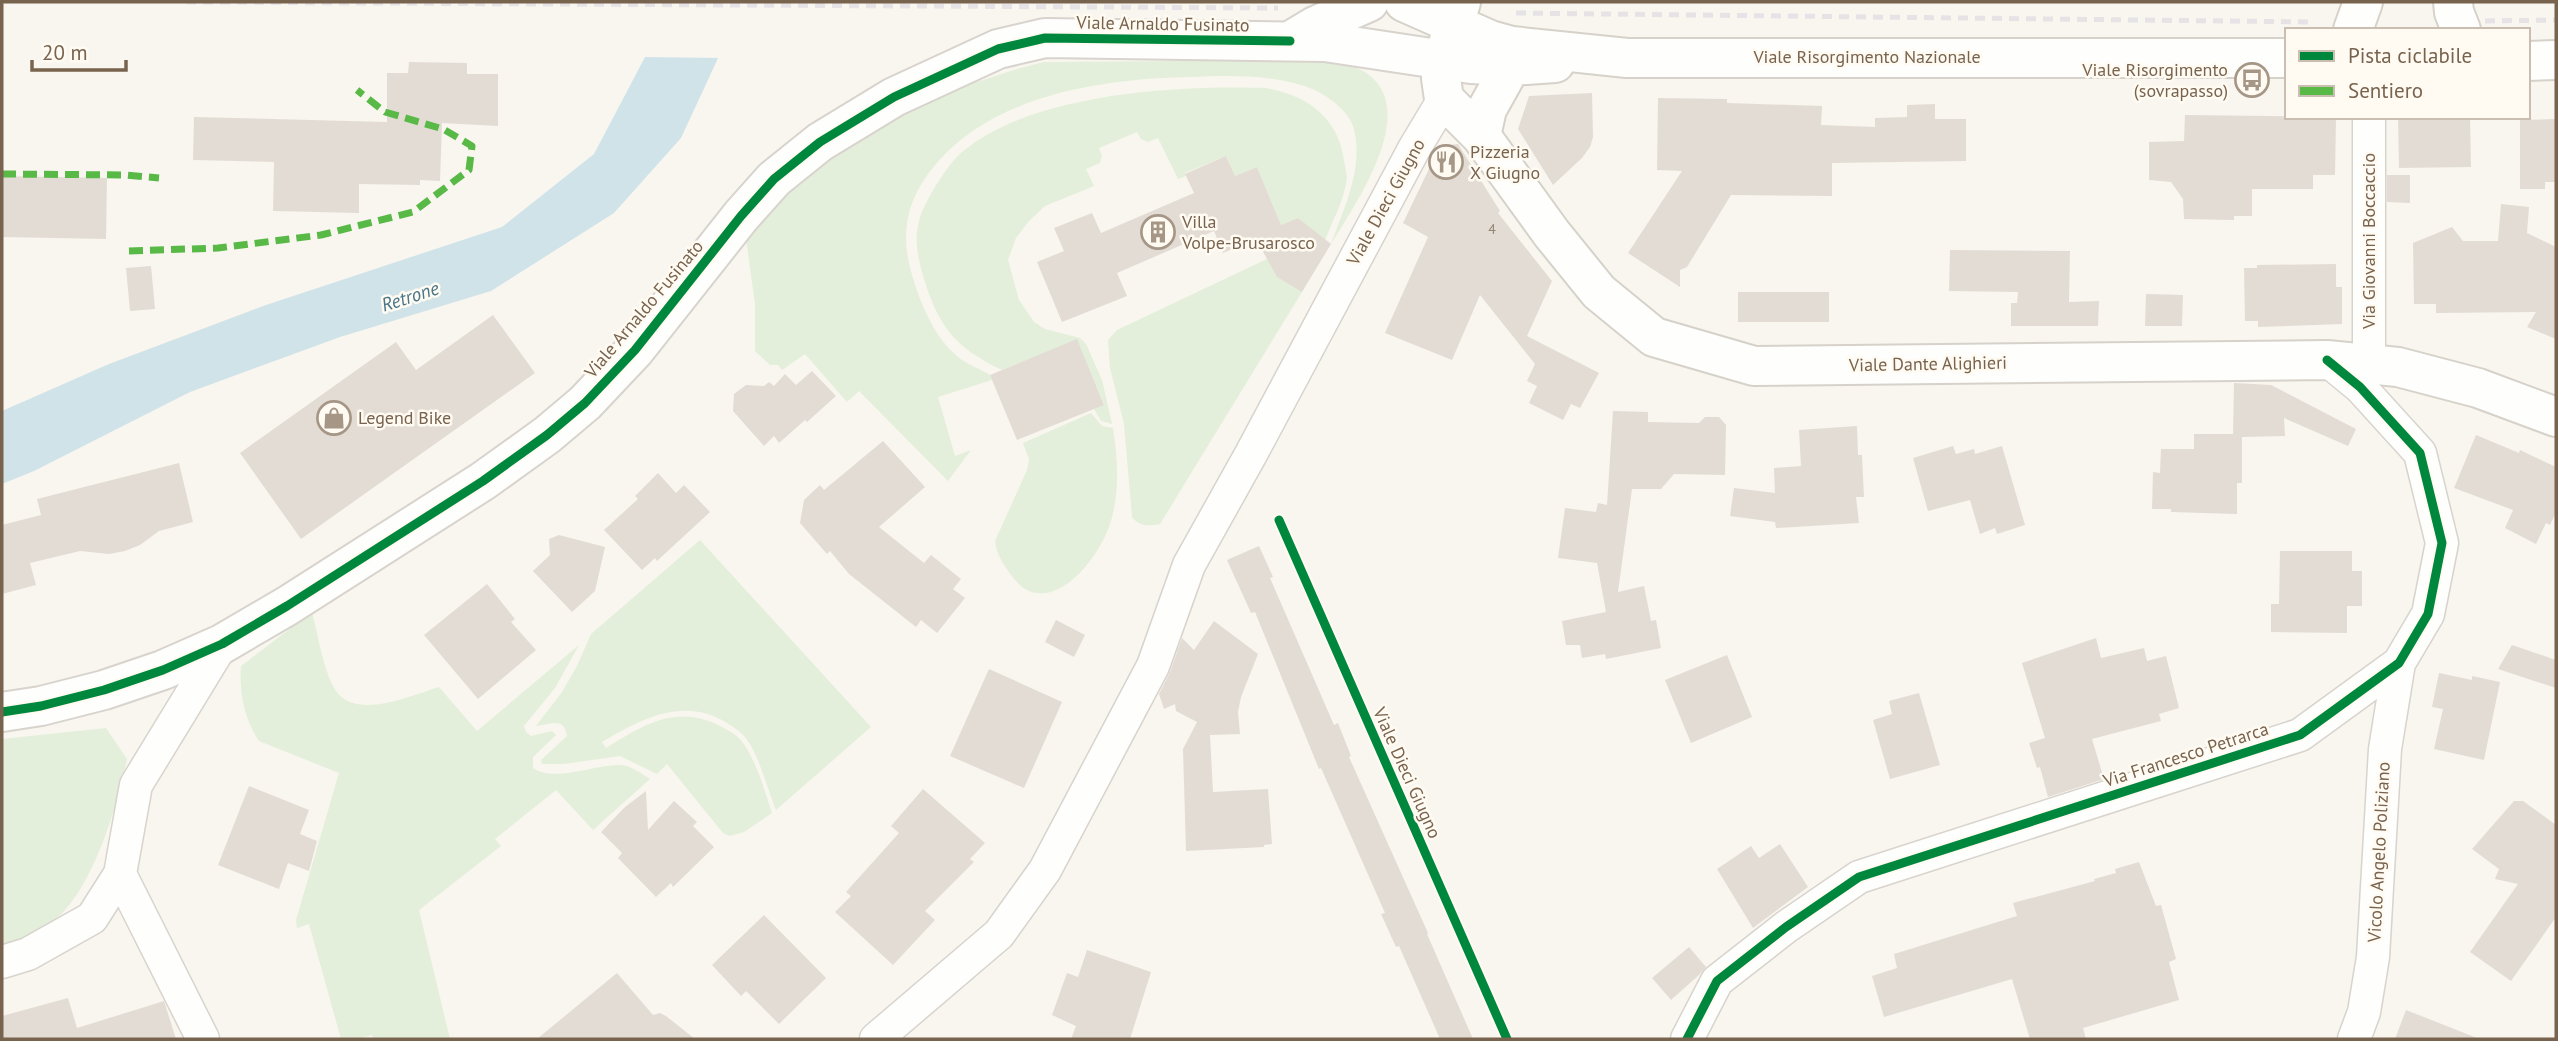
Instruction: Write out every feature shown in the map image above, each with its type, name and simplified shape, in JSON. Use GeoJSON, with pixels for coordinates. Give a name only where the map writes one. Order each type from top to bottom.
{"type":"FeatureCollection","features":[{"type":"Feature","properties":{"kind":"main road","name":"Viale Arnaldo Fusinato"},"geometry":{"type":"LineString","coordinates":[[2,712],[41,706],[104,690],[163,670],[222,644],[287,606],[483,481],[547,435],[585,403],[635,350],[740,216],[774,179],[820,142],[894,97],[998,48],[1045,38],[1307,23],[1369,2]]}},
{"type":"Feature","properties":{"kind":"main road","name":"Viale Risorgimento Nazionale"},"geometry":{"type":"LineString","coordinates":[[1404,2],[1452,28],[1511,46],[1627,58],[2285,58]]}},
{"type":"Feature","properties":{"kind":"main road"},"geometry":{"type":"LineString","coordinates":[[2354,28],[2363,2]]}},
{"type":"Feature","properties":{"kind":"main road"},"geometry":{"type":"LineString","coordinates":[[2453,2],[2460,28]]}},
{"type":"Feature","properties":{"kind":"main road","name":"Viale Arnaldo Fusinato"},"geometry":{"type":"LineString","coordinates":[[1307,23],[1325,42],[1452,28]]}},
{"type":"Feature","properties":{"kind":"main road"},"geometry":{"type":"LineString","coordinates":[[1444,99],[1441,78],[1452,28],[1511,66],[1627,58]]}},
{"type":"Feature","properties":{"kind":"main road"},"geometry":{"type":"LineString","coordinates":[[2530,61],[2556,60]]}},
{"type":"Feature","properties":{"kind":"main road"},"geometry":{"type":"LineString","coordinates":[[1482,136],[1487,109],[1511,66]]}},
{"type":"Feature","properties":{"kind":"main road","name":"Viale Dante Alighieri"},"geometry":{"type":"LineString","coordinates":[[1444,99],[1482,136],[1552,234],[1599,292],[1654,337],[1754,366],[2327,360],[2398,367],[2478,388],[2556,417]]}},
{"type":"Feature","properties":{"kind":"street","name":"Viale Dieci Giugno"},"geometry":{"type":"LineString","coordinates":[[876,1039],[999,934],[1045,870],[1153,666],[1189,565],[1414,149],[1444,99]]}},
{"type":"Feature","properties":{"kind":"street","name":"Via Giovanni Boccaccio"},"geometry":{"type":"LineString","coordinates":[[2369,119],[2369,364]]}},
{"type":"Feature","properties":{"kind":"street","name":"Via Francesco Petrarca"},"geometry":{"type":"LineString","coordinates":[[1687,1039],[1717,981],[1786,927],[1859,877],[2300,735],[2399,663],[2428,614],[2442,543],[2420,453],[2360,387],[2327,360]]}},
{"type":"Feature","properties":{"kind":"street"},"geometry":{"type":"LineString","coordinates":[[2,962],[29,954],[92,918],[120,874],[136,785],[222,644]]}},
{"type":"Feature","properties":{"kind":"street","name":"Vicolo Angelo Poliziano"},"geometry":{"type":"LineString","coordinates":[[2354,1039],[2364,1012],[2373,957],[2385,749],[2399,663]]}},
{"type":"Feature","properties":{"kind":"street"},"geometry":{"type":"LineString","coordinates":[[120,874],[203,1039]]}},
{"type":"Feature","properties":{"kind":"green space"},"geometry":{"type":"Polygon","coordinates":[[[1288,60],[1337,63],[1355,67],[1380,87],[1387,108],[1386,131],[1379,156],[1355,205],[1331,244],[1355,171],[1356,141],[1351,120],[1332,101],[1315,90],[1270,78],[1221,76],[1117,82],[1043,98],[1008,111],[976,129],[948,152],[924,180],[912,203],[906,237],[916,286],[929,320],[942,340],[958,357],[990,375],[992,380],[938,397],[955,456],[971,450],[948,481],[859,391],[847,402],[805,354],[782,370],[778,365],[770,365],[755,351],[755,304],[745,232],[783,185],[943,93],[1044,62],[1288,60]]]}},
{"type":"Feature","properties":{"kind":"green space"},"geometry":{"type":"Polygon","coordinates":[[[1266,88],[1295,96],[1318,111],[1328,121],[1341,146],[1347,180],[1325,240],[1298,218],[1281,225],[1257,167],[1235,176],[1226,156],[1185,173],[1186,176],[1178,179],[1158,138],[1148,142],[1141,139],[1137,132],[1099,148],[1102,156],[1100,163],[1086,169],[1094,186],[1045,206],[1016,238],[1008,260],[1019,300],[1034,322],[1045,329],[1080,338],[1086,344],[1102,380],[1112,424],[1101,421],[1094,409],[1104,404],[1077,340],[1002,370],[971,352],[949,332],[928,290],[919,259],[917,237],[920,218],[929,198],[947,169],[961,153],[990,133],[1025,117],[1065,105],[1149,91],[1266,88]]]}},
{"type":"Feature","properties":{"kind":"green space"},"geometry":{"type":"Polygon","coordinates":[[[1267,259],[1302,292],[1160,524],[1141,524],[1132,517],[1124,424],[1110,368],[1108,340],[1117,330],[1267,259]]]}},
{"type":"Feature","properties":{"kind":"green space"},"geometry":{"type":"Polygon","coordinates":[[[1091,413],[1102,426],[1113,428],[1117,476],[1110,524],[1095,555],[1070,582],[1055,591],[1040,593],[1025,589],[1003,563],[995,541],[1027,470],[1029,459],[1023,443],[1091,413]]]}},
{"type":"Feature","properties":{"kind":"green space"},"geometry":{"type":"Polygon","coordinates":[[[700,540],[871,727],[776,810],[749,743],[736,729],[711,715],[695,711],[663,714],[647,719],[602,742],[606,748],[648,724],[676,717],[706,720],[736,735],[752,758],[772,813],[744,832],[730,836],[723,833],[667,764],[657,774],[620,756],[564,764],[542,764],[541,760],[567,736],[563,726],[559,724],[536,726],[562,692],[591,634],[700,540]]]}},
{"type":"Feature","properties":{"kind":"green space"},"geometry":{"type":"Polygon","coordinates":[[[312,612],[326,668],[333,686],[342,697],[353,703],[382,704],[439,687],[477,731],[579,645],[555,688],[524,726],[531,736],[552,731],[556,735],[533,757],[533,768],[552,774],[624,765],[650,779],[593,830],[556,790],[495,839],[501,846],[419,910],[450,1039],[374,1039],[372,1035],[341,1039],[309,924],[297,928],[296,920],[339,773],[259,741],[244,705],[241,666],[312,612]]]}},
{"type":"Feature","properties":{"kind":"green space"},"geometry":{"type":"Polygon","coordinates":[[[106,728],[127,759],[110,823],[92,868],[69,906],[55,920],[30,936],[2,945],[2,739],[106,728]]]}},
{"type":"Feature","properties":{"kind":"water","name":"Retrone"},"geometry":{"type":"Polygon","coordinates":[[[674,2],[744,2],[681,138],[614,213],[491,291],[340,337],[190,392],[34,471],[2,484],[2,411],[109,364],[263,306],[502,227],[594,154],[674,2]]]}},
{"type":"Feature","properties":{"kind":"pier"},"geometry":{"type":"Polygon","coordinates":[[[670,2],[748,2],[722,58],[641,57],[670,2]]]}},
{"type":"Feature","properties":{"kind":"building"},"geometry":{"type":"Polygon","coordinates":[[[409,62],[467,63],[467,74],[498,74],[498,126],[442,123],[440,181],[420,180],[420,185],[359,184],[359,213],[273,211],[274,162],[193,160],[194,117],[387,122],[387,73],[408,73],[409,62]]]}},
{"type":"Feature","properties":{"kind":"building"},"geometry":{"type":"Polygon","coordinates":[[[1592,93],[1593,137],[1590,147],[1553,185],[1518,129],[1529,96],[1592,93]]]}},
{"type":"Feature","properties":{"kind":"building"},"geometry":{"type":"Polygon","coordinates":[[[1658,98],[1727,99],[1727,103],[1822,106],[1821,125],[1875,127],[1875,118],[1907,117],[1907,105],[1935,104],[1935,119],[1966,119],[1966,161],[1832,163],[1832,196],[1731,195],[1687,267],[1680,270],[1680,287],[1628,253],[1682,171],[1657,170],[1658,98]]]}},
{"type":"Feature","properties":{"kind":"building"},"geometry":{"type":"Polygon","coordinates":[[[2185,115],[2336,119],[2335,175],[2313,175],[2313,189],[2252,189],[2252,216],[2234,216],[2234,220],[2184,219],[2183,199],[2171,182],[2149,180],[2149,142],[2184,141],[2185,115]]]}},
{"type":"Feature","properties":{"kind":"building"},"geometry":{"type":"Polygon","coordinates":[[[2398,119],[2470,119],[2471,167],[2399,168],[2398,119]]]}},
{"type":"Feature","properties":{"kind":"building"},"geometry":{"type":"Polygon","coordinates":[[[2556,119],[2556,182],[2545,182],[2545,189],[2520,189],[2520,120],[2556,119]]]}},
{"type":"Feature","properties":{"kind":"building"},"geometry":{"type":"Polygon","coordinates":[[[1458,144],[1500,211],[1498,213],[1552,281],[1527,336],[1599,373],[1580,408],[1571,404],[1563,420],[1529,403],[1537,386],[1527,381],[1535,364],[1480,295],[1452,360],[1385,333],[1428,237],[1403,223],[1440,146],[1458,144]]]}},
{"type":"Feature","properties":{"kind":"building"},"geometry":{"type":"Polygon","coordinates":[[[1226,156],[1235,176],[1257,167],[1281,225],[1298,218],[1331,244],[1302,292],[1277,277],[1256,239],[1223,253],[1214,231],[1117,273],[1127,296],[1062,322],[1037,262],[1064,251],[1054,228],[1092,213],[1101,233],[1194,193],[1185,174],[1226,156]]]}},
{"type":"Feature","properties":{"kind":"building"},"geometry":{"type":"Polygon","coordinates":[[[2387,175],[2410,175],[2410,203],[2387,202],[2387,175]]]}},
{"type":"Feature","properties":{"kind":"building"},"geometry":{"type":"Polygon","coordinates":[[[2,176],[107,178],[106,239],[2,237],[2,176]]]}},
{"type":"Feature","properties":{"kind":"building"},"geometry":{"type":"Polygon","coordinates":[[[2501,204],[2529,207],[2527,233],[2556,247],[2556,339],[2527,327],[2536,312],[2436,313],[2436,304],[2414,304],[2413,243],[2452,227],[2463,241],[2498,241],[2501,204]]]}},
{"type":"Feature","properties":{"kind":"building"},"geometry":{"type":"Polygon","coordinates":[[[1950,250],[2070,251],[2069,302],[2099,301],[2098,326],[2011,326],[2011,303],[2017,303],[2018,292],[1949,291],[1950,250]]]}},
{"type":"Feature","properties":{"kind":"building"},"geometry":{"type":"Polygon","coordinates":[[[2336,264],[2336,287],[2342,287],[2342,324],[2258,327],[2258,321],[2245,321],[2244,268],[2257,268],[2257,265],[2336,264]]]}},
{"type":"Feature","properties":{"kind":"building"},"geometry":{"type":"Polygon","coordinates":[[[151,266],[155,309],[130,311],[126,268],[151,266]]]}},
{"type":"Feature","properties":{"kind":"building"},"geometry":{"type":"Polygon","coordinates":[[[1738,292],[1829,292],[1829,322],[1738,322],[1738,292]]]}},
{"type":"Feature","properties":{"kind":"building"},"geometry":{"type":"Polygon","coordinates":[[[2146,294],[2183,295],[2182,326],[2145,326],[2146,294]]]}},
{"type":"Feature","properties":{"kind":"building"},"geometry":{"type":"Polygon","coordinates":[[[493,315],[535,373],[301,539],[240,453],[396,342],[416,370],[493,315]]]}},
{"type":"Feature","properties":{"kind":"building"},"geometry":{"type":"Polygon","coordinates":[[[1077,339],[1104,405],[1017,440],[990,375],[1077,339]]]}},
{"type":"Feature","properties":{"kind":"building"},"geometry":{"type":"Polygon","coordinates":[[[812,371],[836,396],[779,443],[774,436],[764,446],[733,411],[734,394],[746,385],[764,386],[769,382],[774,386],[785,374],[796,385],[812,371]]]}},
{"type":"Feature","properties":{"kind":"building"},"geometry":{"type":"Polygon","coordinates":[[[2234,383],[2271,385],[2356,429],[2348,446],[2284,418],[2285,436],[2242,437],[2242,483],[2237,483],[2237,514],[2152,509],[2153,472],[2160,473],[2161,449],[2194,449],[2194,434],[2233,434],[2234,383]]]}},
{"type":"Feature","properties":{"kind":"building"},"geometry":{"type":"Polygon","coordinates":[[[1613,411],[1648,412],[1648,422],[1699,423],[1705,417],[1719,417],[1726,425],[1725,475],[1674,474],[1661,489],[1632,489],[1618,592],[1644,586],[1651,621],[1656,620],[1661,648],[1606,659],[1605,654],[1582,658],[1580,645],[1566,645],[1562,621],[1606,612],[1597,563],[1558,558],[1565,508],[1596,512],[1598,503],[1607,505],[1613,411]]]}},
{"type":"Feature","properties":{"kind":"building"},"geometry":{"type":"Polygon","coordinates":[[[1857,426],[1858,455],[1862,455],[1864,497],[1856,497],[1859,523],[1776,528],[1775,522],[1730,516],[1734,488],[1775,493],[1774,468],[1801,466],[1799,430],[1857,426]]]}},
{"type":"Feature","properties":{"kind":"building"},"geometry":{"type":"Polygon","coordinates":[[[2476,435],[2519,453],[2520,450],[2556,467],[2556,512],[2550,525],[2546,523],[2536,544],[2505,528],[2513,510],[2454,488],[2476,435]]]}},
{"type":"Feature","properties":{"kind":"building"},"geometry":{"type":"Polygon","coordinates":[[[883,441],[925,487],[879,527],[924,563],[931,555],[961,579],[953,589],[965,598],[937,633],[921,620],[916,627],[849,574],[830,551],[827,554],[800,523],[804,500],[820,485],[824,490],[883,441]]]}},
{"type":"Feature","properties":{"kind":"building"},"geometry":{"type":"Polygon","coordinates":[[[1953,446],[1956,454],[1974,449],[1975,454],[2002,446],[2025,525],[1997,534],[1995,528],[1980,534],[1970,500],[1928,511],[1913,458],[1953,446]]]}},
{"type":"Feature","properties":{"kind":"building"},"geometry":{"type":"Polygon","coordinates":[[[179,463],[193,522],[159,531],[140,545],[125,551],[109,554],[80,551],[30,563],[36,585],[2,594],[2,525],[41,515],[37,499],[179,463]]]}},
{"type":"Feature","properties":{"kind":"building"},"geometry":{"type":"Polygon","coordinates":[[[658,473],[676,493],[684,485],[710,512],[657,561],[655,558],[642,570],[604,530],[638,499],[635,496],[658,473]]]}},
{"type":"Feature","properties":{"kind":"building"},"geometry":{"type":"Polygon","coordinates":[[[559,535],[605,547],[595,591],[572,612],[533,571],[550,555],[549,539],[559,535]]]}},
{"type":"Feature","properties":{"kind":"building"},"geometry":{"type":"Polygon","coordinates":[[[1259,546],[1273,577],[1270,578],[1334,725],[1338,723],[1351,756],[1349,757],[1473,1039],[1440,1039],[1399,946],[1396,947],[1381,914],[1385,913],[1321,768],[1319,769],[1255,612],[1251,613],[1227,560],[1259,546]]]}},
{"type":"Feature","properties":{"kind":"building"},"geometry":{"type":"Polygon","coordinates":[[[2280,551],[2352,551],[2352,571],[2362,571],[2362,606],[2347,606],[2347,633],[2271,632],[2271,604],[2279,604],[2280,551]]]}},
{"type":"Feature","properties":{"kind":"building"},"geometry":{"type":"Polygon","coordinates":[[[487,584],[515,619],[511,622],[536,650],[478,699],[424,635],[487,584]]]}},
{"type":"Feature","properties":{"kind":"building"},"geometry":{"type":"Polygon","coordinates":[[[1056,620],[1085,635],[1074,657],[1045,642],[1056,620]]]}},
{"type":"Feature","properties":{"kind":"building"},"geometry":{"type":"Polygon","coordinates":[[[1214,621],[1258,654],[1241,697],[1238,712],[1240,734],[1210,735],[1213,792],[1268,789],[1272,844],[1264,847],[1186,851],[1183,749],[1197,722],[1176,711],[1175,704],[1164,709],[1159,694],[1182,638],[1194,650],[1214,621]]]}},
{"type":"Feature","properties":{"kind":"building"},"geometry":{"type":"Polygon","coordinates":[[[2096,638],[2101,658],[2144,648],[2147,661],[2166,656],[2179,708],[2159,714],[2161,721],[2092,739],[2104,779],[2048,797],[2040,767],[2037,768],[2029,743],[2045,738],[2022,663],[2096,638]]]}},
{"type":"Feature","properties":{"kind":"building"},"geometry":{"type":"Polygon","coordinates":[[[2512,645],[2556,660],[2556,688],[2498,669],[2512,645]]]}},
{"type":"Feature","properties":{"kind":"building"},"geometry":{"type":"Polygon","coordinates":[[[1727,655],[1752,717],[1691,743],[1665,680],[1727,655]]]}},
{"type":"Feature","properties":{"kind":"building"},"geometry":{"type":"Polygon","coordinates":[[[989,669],[1062,702],[1024,788],[950,756],[989,669]]]}},
{"type":"Feature","properties":{"kind":"building"},"geometry":{"type":"Polygon","coordinates":[[[2439,673],[2472,680],[2472,676],[2500,682],[2484,760],[2434,749],[2443,709],[2432,707],[2439,673]]]}},
{"type":"Feature","properties":{"kind":"building"},"geometry":{"type":"Polygon","coordinates":[[[1919,693],[1940,765],[1890,779],[1873,720],[1892,714],[1889,701],[1919,693]]]}},
{"type":"Feature","properties":{"kind":"building"},"geometry":{"type":"Polygon","coordinates":[[[249,786],[309,810],[300,834],[317,841],[309,871],[288,863],[279,889],[218,865],[249,786]]]}},
{"type":"Feature","properties":{"kind":"building"},"geometry":{"type":"Polygon","coordinates":[[[923,789],[985,843],[970,859],[974,862],[925,911],[935,920],[893,965],[835,912],[851,896],[846,892],[899,833],[891,826],[923,789]]]}},
{"type":"Feature","properties":{"kind":"building"},"geometry":{"type":"Polygon","coordinates":[[[646,791],[648,830],[674,801],[697,822],[693,826],[714,847],[673,887],[671,883],[656,897],[618,858],[622,853],[601,832],[625,807],[646,791]]]}},
{"type":"Feature","properties":{"kind":"building"},"geometry":{"type":"Polygon","coordinates":[[[2514,801],[2523,801],[2556,825],[2556,917],[2511,981],[2470,952],[2518,884],[2495,879],[2499,869],[2472,849],[2514,801]]]}},
{"type":"Feature","properties":{"kind":"building"},"geometry":{"type":"Polygon","coordinates":[[[1780,844],[1808,887],[1753,928],[1717,869],[1751,846],[1759,858],[1780,844]]]}},
{"type":"Feature","properties":{"kind":"building"},"geometry":{"type":"Polygon","coordinates":[[[2139,862],[2156,906],[2161,905],[2176,959],[2169,962],[2179,1000],[2083,1028],[2086,1039],[2030,1039],[2012,979],[1884,1017],[1872,976],[1897,968],[1894,954],[2017,916],[2013,903],[2095,881],[2094,879],[2116,873],[2115,869],[2139,862]]]}},
{"type":"Feature","properties":{"kind":"building"},"geometry":{"type":"Polygon","coordinates":[[[764,915],[826,978],[779,1024],[746,991],[741,996],[712,965],[764,915]]]}},
{"type":"Feature","properties":{"kind":"building"},"geometry":{"type":"Polygon","coordinates":[[[1689,947],[1706,967],[1671,1000],[1652,978],[1689,947]]]}},
{"type":"Feature","properties":{"kind":"building"},"geometry":{"type":"Polygon","coordinates":[[[1087,950],[1151,972],[1130,1039],[1071,1039],[1076,1026],[1052,1015],[1067,973],[1078,977],[1087,950]]]}},
{"type":"Feature","properties":{"kind":"building"},"geometry":{"type":"Polygon","coordinates":[[[617,973],[653,1015],[660,1013],[666,1016],[695,1039],[537,1039],[617,973]]]}},
{"type":"Feature","properties":{"kind":"building"},"geometry":{"type":"Polygon","coordinates":[[[68,998],[77,1028],[164,1001],[176,1039],[2,1039],[2,1016],[68,998]]]}},
{"type":"Feature","properties":{"kind":"building"},"geometry":{"type":"Polygon","coordinates":[[[2406,1010],[2477,1038],[2477,1039],[2395,1039],[2406,1010]]]}},
{"type":"Feature","properties":{"kind":"railway"},"geometry":{"type":"LineString","coordinates":[[186,2],[1278,8]]}},
{"type":"Feature","properties":{"kind":"railway"},"geometry":{"type":"LineString","coordinates":[[1516,13],[2315,22]]}},
{"type":"Feature","properties":{"kind":"railway"},"geometry":{"type":"LineString","coordinates":[[2485,21],[2556,20]]}},
{"type":"Feature","properties":{"kind":"marked path"},"geometry":{"type":"LineString","coordinates":[[129,251],[218,248],[321,235],[413,212],[469,170],[472,146],[443,129],[385,112],[357,90]]}},
{"type":"Feature","properties":{"kind":"marked path"},"geometry":{"type":"LineString","coordinates":[[2,174],[126,175],[159,178]]}},
{"type":"Feature","properties":{"kind":"cycle path"},"geometry":{"type":"LineString","coordinates":[[2,712],[41,706],[104,690],[163,670],[222,644],[287,606],[483,481],[547,435],[585,403],[635,350],[741,216],[774,179],[820,142],[894,97],[998,49],[1045,38],[1290,41]]}},
{"type":"Feature","properties":{"kind":"cycle path"},"geometry":{"type":"LineString","coordinates":[[1687,1039],[1717,981],[1786,927],[1859,877],[2300,735],[2399,663],[2428,614],[2442,543],[2420,453],[2360,387],[2327,360]]}},
{"type":"Feature","properties":{"kind":"cycle path"},"geometry":{"type":"LineString","coordinates":[[1279,520],[1507,1039]]}},
{"type":"Feature","properties":{"kind":"place","name":"Viale Risorgimento (sovrapasso)"},"geometry":{"type":"Point","coordinates":[2252,80]}},
{"type":"Feature","properties":{"kind":"place","name":"Pizzeria X Giugno"},"geometry":{"type":"Point","coordinates":[1446,162]}},
{"type":"Feature","properties":{"kind":"place","name":"Villa Volpe-Brusarosco"},"geometry":{"type":"Point","coordinates":[1158,232]}},
{"type":"Feature","properties":{"kind":"place","name":"Legend Bike"},"geometry":{"type":"Point","coordinates":[334,418]}}]}
